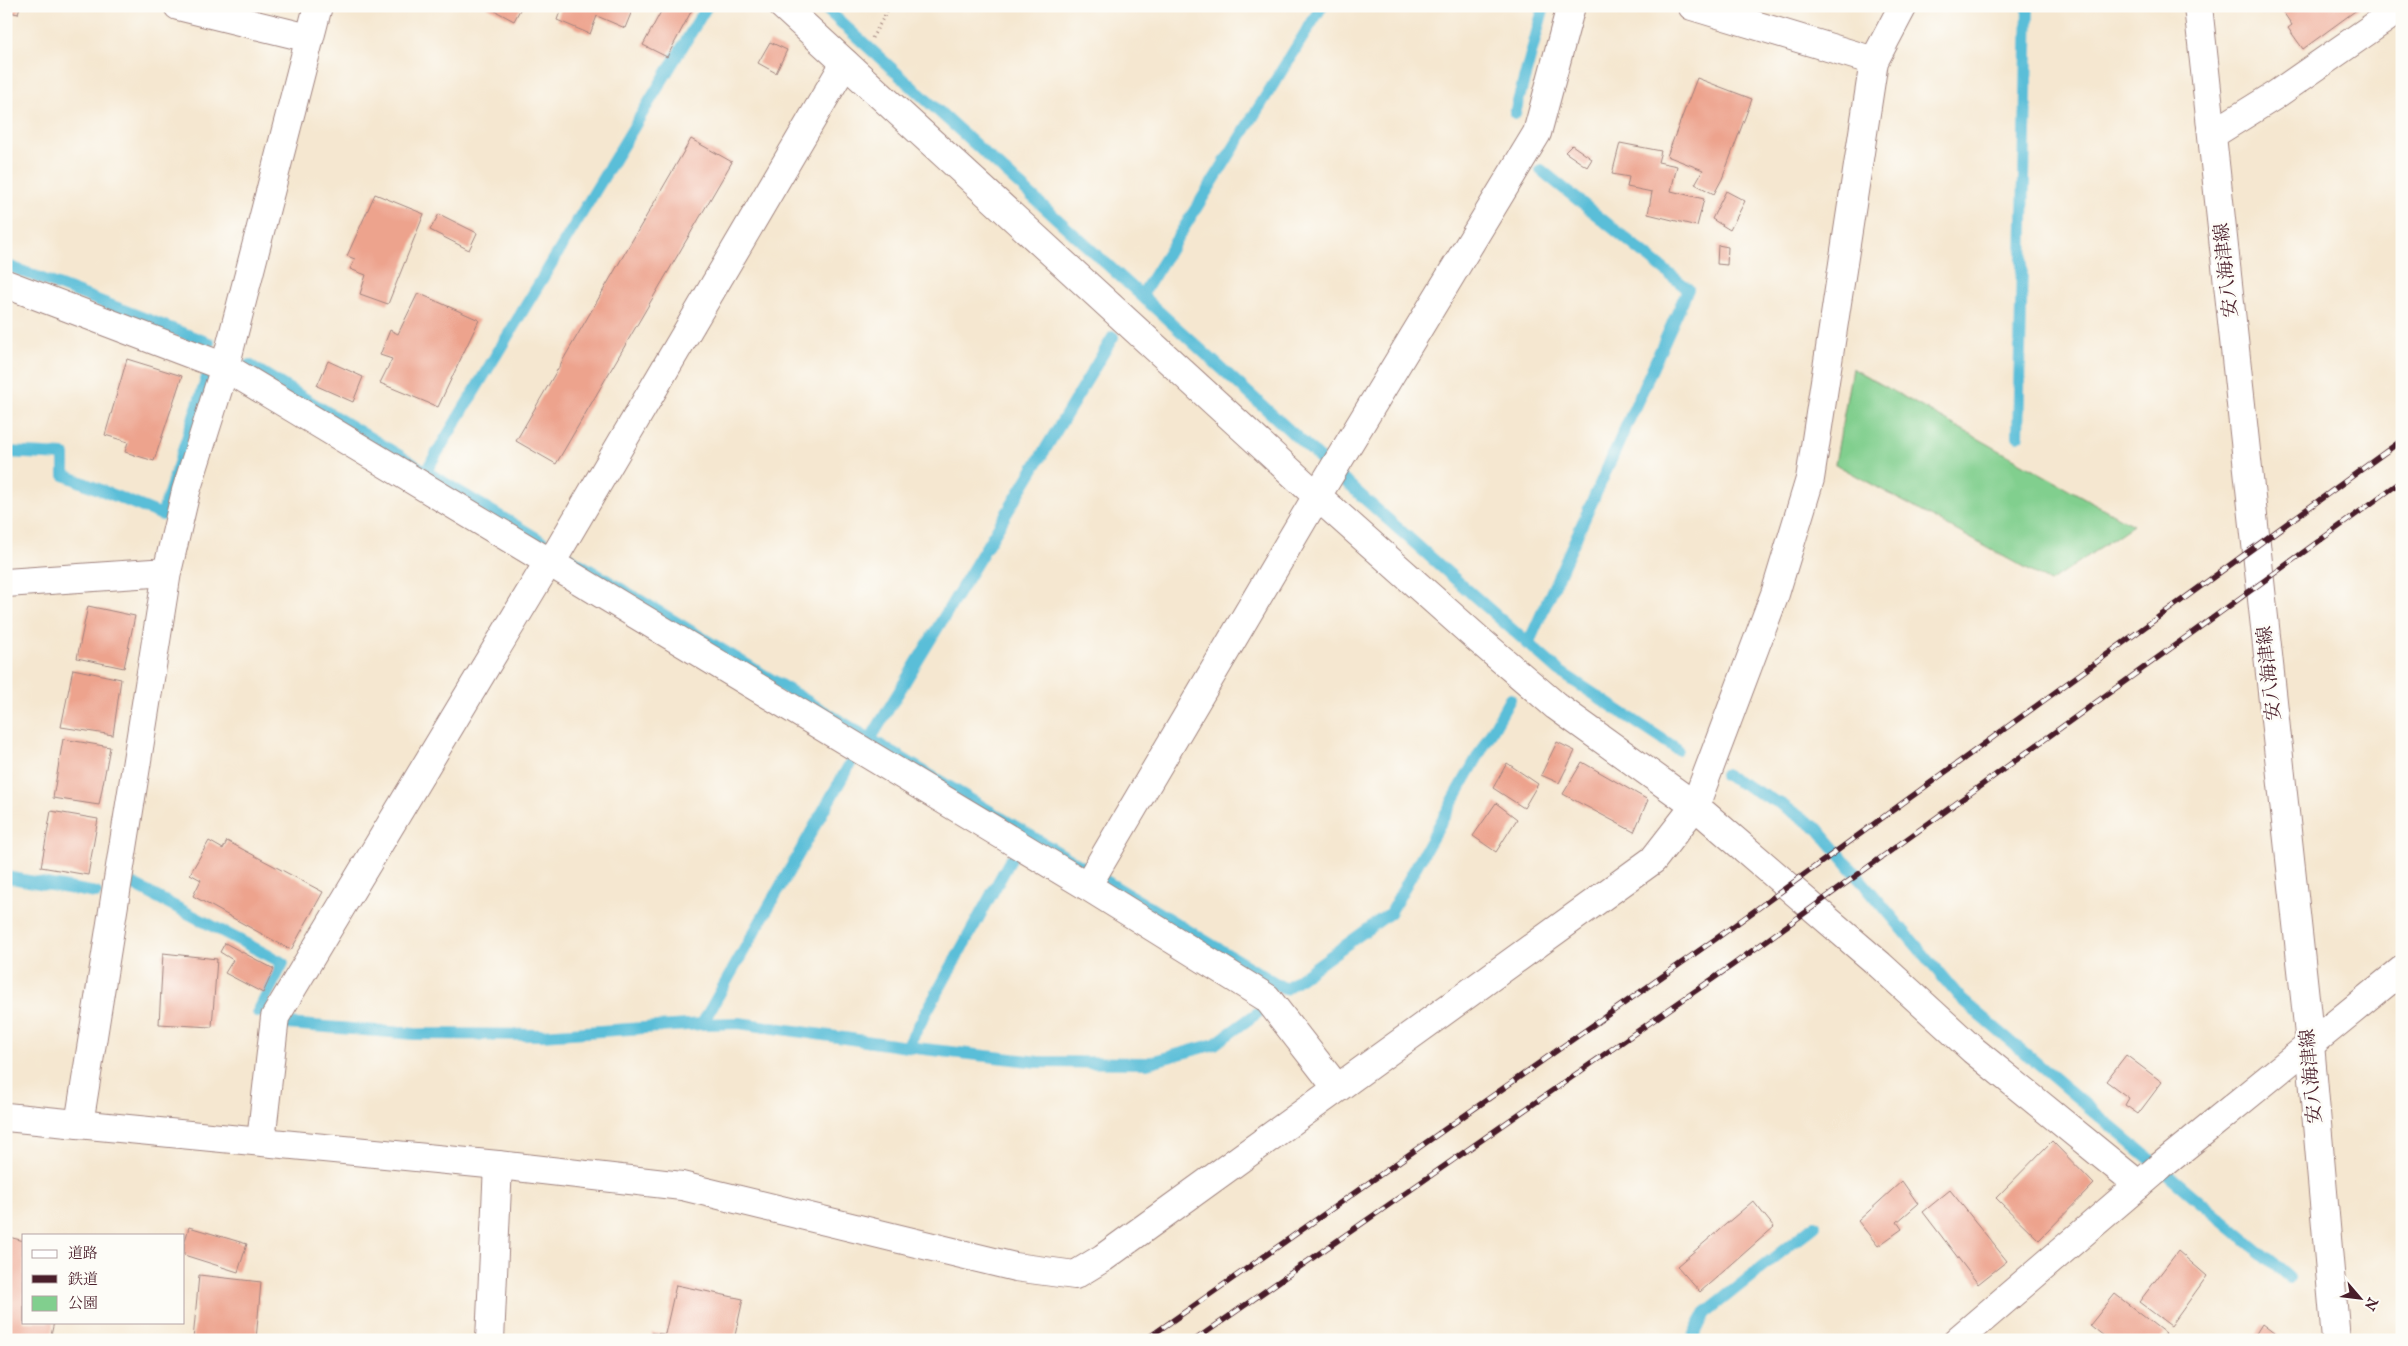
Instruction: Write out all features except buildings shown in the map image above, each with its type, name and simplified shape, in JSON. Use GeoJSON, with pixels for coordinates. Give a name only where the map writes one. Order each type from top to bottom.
{"type":"FeatureCollection","features":[{"type":"Feature","properties":{"kind":"street"},"geometry":{"type":"LineString","coordinates":[[178,6],[308,38]]}},
{"type":"Feature","properties":{"kind":"street"},"geometry":{"type":"LineString","coordinates":[[79,1124],[167,572],[186,491],[225,368],[308,38],[318,6]]}},
{"type":"Feature","properties":{"kind":"street"},"geometry":{"type":"LineString","coordinates":[[783,6],[1317,496],[1556,706],[1695,806],[1880,965],[1973,1050],[2139,1185]]}},
{"type":"Feature","properties":{"kind":"street"},"geometry":{"type":"LineString","coordinates":[[1087,886],[1317,496],[1537,133],[1571,6]]}},
{"type":"Feature","properties":{"kind":"street"},"geometry":{"type":"LineString","coordinates":[[1692,6],[1874,60]]}},
{"type":"Feature","properties":{"kind":"street"},"geometry":{"type":"LineString","coordinates":[[6,1117],[498,1165],[682,1186],[1015,1267],[1075,1275],[1103,1258],[1653,860],[1695,806],[1775,594],[1810,480],[1874,60],[1903,6]]}},
{"type":"Feature","properties":{"kind":"street","name":"安八海津線"},"geometry":{"type":"LineString","coordinates":[[2198,6],[2310,1044],[2336,1340]]}},
{"type":"Feature","properties":{"kind":"street"},"geometry":{"type":"LineString","coordinates":[[2212,134],[2274,96],[2402,7]]}},
{"type":"Feature","properties":{"kind":"street"},"geometry":{"type":"LineString","coordinates":[[261,1142],[275,1017],[549,561],[558,551],[845,63]]}},
{"type":"Feature","properties":{"kind":"street"},"geometry":{"type":"LineString","coordinates":[[6,284],[225,368],[549,561],[1087,886],[1268,998],[1337,1088]]}},
{"type":"Feature","properties":{"kind":"street"},"geometry":{"type":"LineString","coordinates":[[6,582],[167,572]]}},
{"type":"Feature","properties":{"kind":"street"},"geometry":{"type":"LineString","coordinates":[[1958,1340],[2139,1185],[2402,970]]}},
{"type":"Feature","properties":{"kind":"street"},"geometry":{"type":"LineString","coordinates":[[490,1340],[498,1165]]}},
{"type":"Feature","properties":{"kind":"green space"},"geometry":{"type":"Polygon","coordinates":[[[1852,368],[2133,525],[2050,582],[1835,464],[1852,368]]]}},
{"type":"Feature","properties":{"kind":"waterway"},"geometry":{"type":"LineString","coordinates":[[426,471],[707,6]]}},
{"type":"Feature","properties":{"kind":"waterway"},"geometry":{"type":"LineString","coordinates":[[823,6],[1366,500],[1559,671],[1677,749]]}},
{"type":"Feature","properties":{"kind":"waterway"},"geometry":{"type":"LineString","coordinates":[[1142,295],[1322,6]]}},
{"type":"Feature","properties":{"kind":"waterway"},"geometry":{"type":"LineString","coordinates":[[1515,113],[1544,6]]}},
{"type":"Feature","properties":{"kind":"waterway"},"geometry":{"type":"LineString","coordinates":[[2018,436],[2028,6]]}},
{"type":"Feature","properties":{"kind":"waterway"},"geometry":{"type":"LineString","coordinates":[[1528,644],[1688,289],[1541,170]]}},
{"type":"Feature","properties":{"kind":"waterway"},"geometry":{"type":"LineString","coordinates":[[6,265],[209,343]]}},
{"type":"Feature","properties":{"kind":"waterway"},"geometry":{"type":"LineString","coordinates":[[871,738],[1113,337]]}},
{"type":"Feature","properties":{"kind":"waterway"},"geometry":{"type":"LineString","coordinates":[[249,365],[1285,989],[1390,913],[1510,699]]}},
{"type":"Feature","properties":{"kind":"waterway"},"geometry":{"type":"LineString","coordinates":[[6,452],[64,455],[64,475],[162,515],[207,377]]}},
{"type":"Feature","properties":{"kind":"waterway"},"geometry":{"type":"LineString","coordinates":[[702,1024],[851,762]]}},
{"type":"Feature","properties":{"kind":"waterway"},"geometry":{"type":"LineString","coordinates":[[1725,775],[1781,804],[1818,829],[1962,1000],[2289,1277]]}},
{"type":"Feature","properties":{"kind":"waterway"},"geometry":{"type":"LineString","coordinates":[[907,1047],[1011,859]]}},
{"type":"Feature","properties":{"kind":"waterway"},"geometry":{"type":"LineString","coordinates":[[6,877],[96,893]]}},
{"type":"Feature","properties":{"kind":"waterway"},"geometry":{"type":"LineString","coordinates":[[134,885],[283,963],[258,1012]]}},
{"type":"Feature","properties":{"kind":"waterway"},"geometry":{"type":"LineString","coordinates":[[288,1024],[415,1034],[542,1035],[739,1023],[907,1047],[1038,1062],[1147,1063],[1215,1044],[1260,1011]]}},
{"type":"Feature","properties":{"kind":"waterway"},"geometry":{"type":"LineString","coordinates":[[1692,1340],[1705,1313],[1815,1225]]}},
{"type":"Feature","properties":{"kind":"railway"},"geometry":{"type":"LineString","coordinates":[[1145,1340],[1717,938],[2402,440]]}},
{"type":"Feature","properties":{"kind":"railway"},"geometry":{"type":"LineString","coordinates":[[1195,1340],[1734,964],[2402,481]]}}]}
